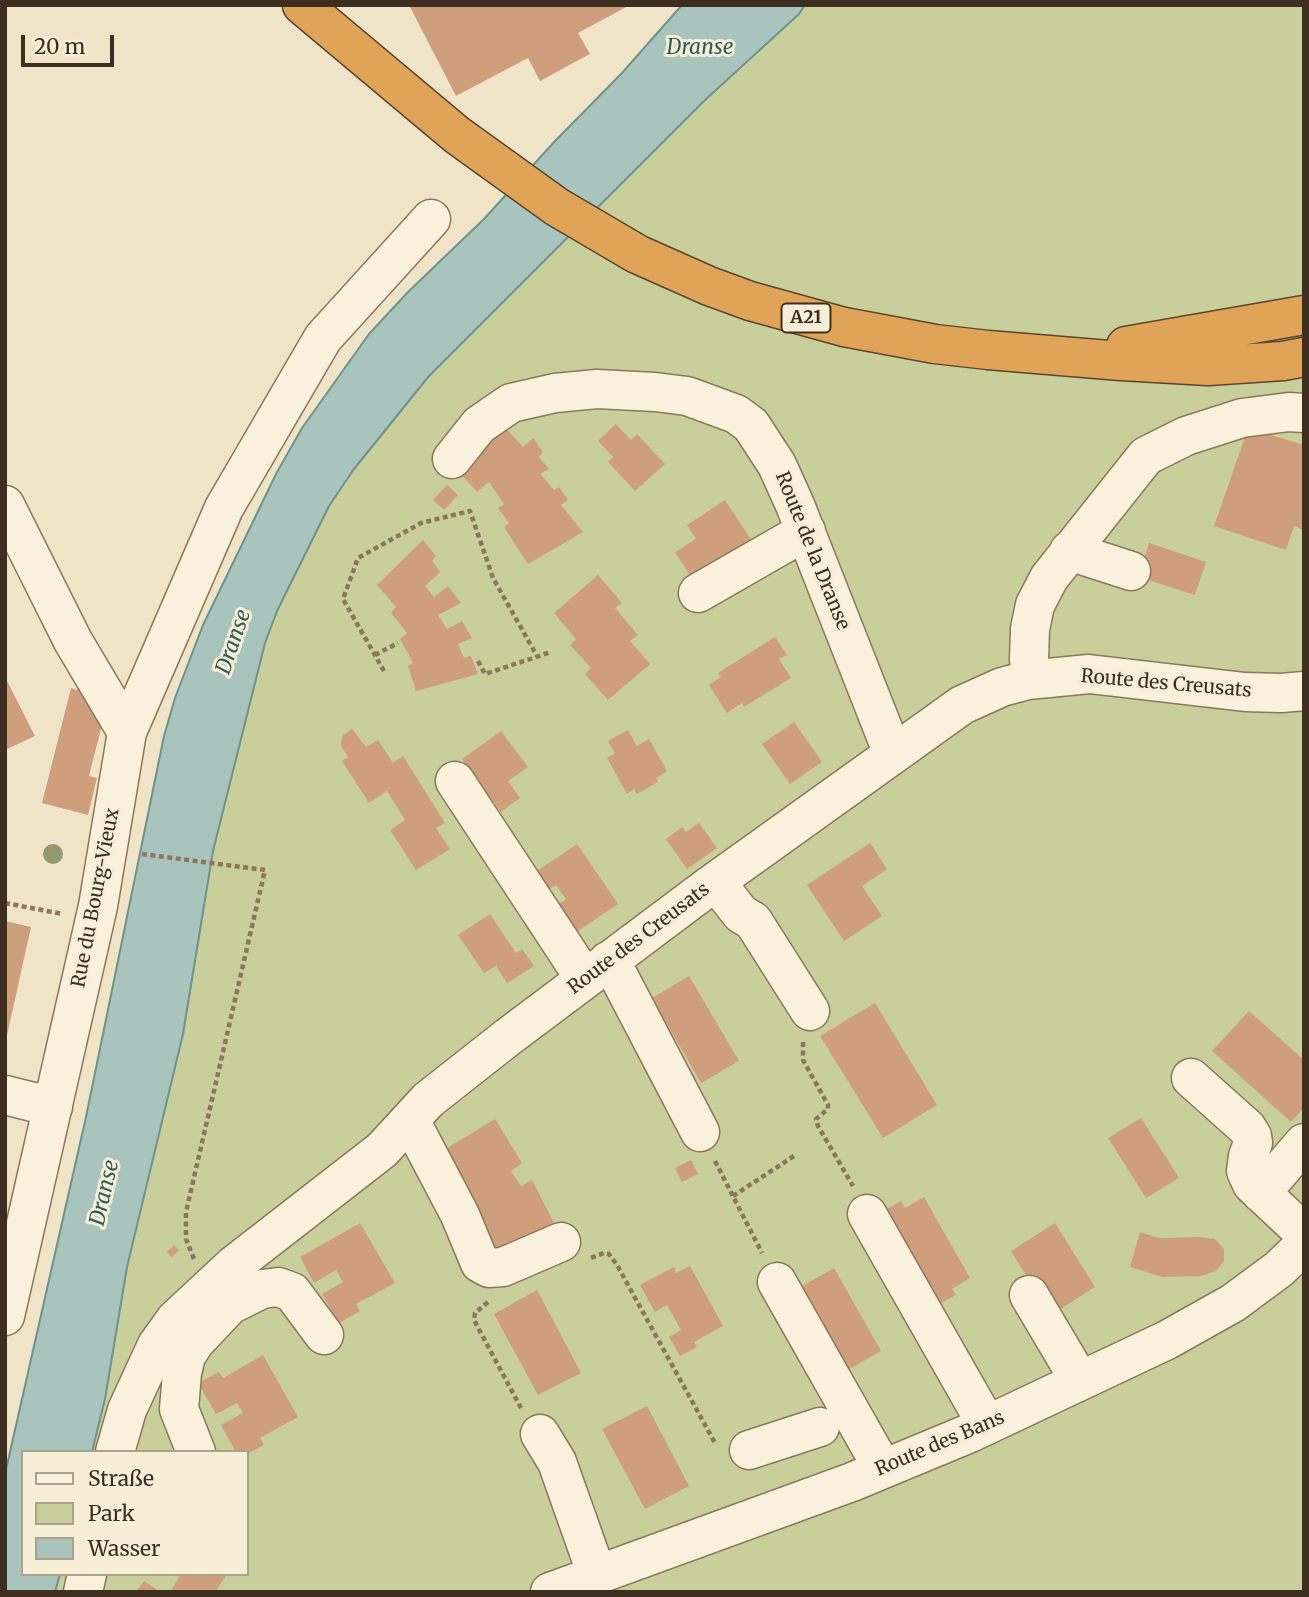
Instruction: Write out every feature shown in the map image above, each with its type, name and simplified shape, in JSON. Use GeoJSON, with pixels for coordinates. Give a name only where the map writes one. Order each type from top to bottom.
{"type":"FeatureCollection","features":[{"type":"Feature","properties":{"kind":"highway","name":"A21"},"geometry":{"type":"LineString","coordinates":[[303,5],[457,135],[510,176],[637,254],[709,286],[797,315],[935,344],[1208,366],[1304,357]]}},
{"type":"Feature","properties":{"kind":"highway","name":"A21"},"geometry":{"type":"LineString","coordinates":[[1037,354],[1120,348],[1304,314]]}},
{"type":"Feature","properties":{"kind":"street","name":"Rue du Bourg-Vieux"},"geometry":{"type":"LineString","coordinates":[[5,1316],[95,921],[127,732],[224,508],[323,338],[431,219]]}},
{"type":"Feature","properties":{"kind":"street","name":"Route de la Dranse"},"geometry":{"type":"LineString","coordinates":[[452,459],[479,425],[511,403],[555,393],[626,389],[687,396],[736,414],[751,425],[777,465],[806,531],[893,754]]}},
{"type":"Feature","properties":{"kind":"street"},"geometry":{"type":"LineString","coordinates":[[1034,679],[1029,660],[1030,629],[1035,605],[1049,578],[1069,551],[1146,456],[1186,436],[1242,418],[1289,412],[1304,413]]}},
{"type":"Feature","properties":{"kind":"street"},"geometry":{"type":"LineString","coordinates":[[5,505],[73,641],[127,732]]}},
{"type":"Feature","properties":{"kind":"street"},"geometry":{"type":"LineString","coordinates":[[698,593],[806,531]]}},
{"type":"Feature","properties":{"kind":"street"},"geometry":{"type":"LineString","coordinates":[[1069,551],[1131,571]]}},
{"type":"Feature","properties":{"kind":"street","name":"Route des Creusats"},"geometry":{"type":"LineString","coordinates":[[116,1450],[127,1410],[158,1345],[175,1320],[213,1284],[382,1150],[428,1100],[597,970],[962,705],[1002,687],[1034,679],[1089,674],[1245,692],[1304,691]]}},
{"type":"Feature","properties":{"kind":"street"},"geometry":{"type":"LineString","coordinates":[[455,781],[597,970],[617,973],[700,1132]]}},
{"type":"Feature","properties":{"kind":"street"},"geometry":{"type":"LineString","coordinates":[[716,882],[741,914],[753,921],[810,1011]]}},
{"type":"Feature","properties":{"kind":"street"},"geometry":{"type":"LineString","coordinates":[[1191,1078],[1247,1128],[1253,1143],[1246,1171],[1252,1184],[1304,1233]]}},
{"type":"Feature","properties":{"kind":"street"},"geometry":{"type":"LineString","coordinates":[[5,1095],[53,1107]]}},
{"type":"Feature","properties":{"kind":"street"},"geometry":{"type":"LineString","coordinates":[[410,1120],[460,1215],[480,1263],[489,1268],[503,1267],[572,1252]]}},
{"type":"Feature","properties":{"kind":"street"},"geometry":{"type":"LineString","coordinates":[[1261,1193],[1304,1143]]}},
{"type":"Feature","properties":{"kind":"street"},"geometry":{"type":"LineString","coordinates":[[867,1214],[987,1424]]}},
{"type":"Feature","properties":{"kind":"street","name":"Route des Bans"},"geometry":{"type":"LineString","coordinates":[[550,1592],[883,1469],[987,1424],[1167,1340],[1233,1303],[1279,1269],[1304,1245]]}},
{"type":"Feature","properties":{"kind":"street"},"geometry":{"type":"LineString","coordinates":[[777,1282],[883,1469]]}},
{"type":"Feature","properties":{"kind":"street"},"geometry":{"type":"LineString","coordinates":[[195,1450],[179,1409],[182,1373],[213,1284],[262,1289],[278,1287],[292,1292],[324,1335]]}},
{"type":"Feature","properties":{"kind":"street"},"geometry":{"type":"LineString","coordinates":[[1029,1295],[1080,1381]]}},
{"type":"Feature","properties":{"kind":"street"},"geometry":{"type":"LineString","coordinates":[[749,1450],[820,1427]]}},
{"type":"Feature","properties":{"kind":"street"},"geometry":{"type":"LineString","coordinates":[[540,1434],[557,1462],[597,1574]]}},
{"type":"Feature","properties":{"kind":"path"},"geometry":{"type":"LineString","coordinates":[[384,671],[343,599],[358,558],[421,523],[470,511],[493,578],[537,656]]}},
{"type":"Feature","properties":{"kind":"path"},"geometry":{"type":"LineString","coordinates":[[375,655],[398,643]]}},
{"type":"Feature","properties":{"kind":"path"},"geometry":{"type":"LineString","coordinates":[[478,661],[485,674],[551,652]]}},
{"type":"Feature","properties":{"kind":"path"},"geometry":{"type":"LineString","coordinates":[[133,853],[265,870],[186,1212],[186,1239],[213,1284]]}},
{"type":"Feature","properties":{"kind":"path"},"geometry":{"type":"LineString","coordinates":[[5,903],[95,921]]}},
{"type":"Feature","properties":{"kind":"path"},"geometry":{"type":"LineString","coordinates":[[810,1011],[803,1060],[828,1105],[828,1109],[816,1119],[867,1208],[867,1214]]}},
{"type":"Feature","properties":{"kind":"path"},"geometry":{"type":"LineString","coordinates":[[700,1132],[777,1282]]}},
{"type":"Feature","properties":{"kind":"path"},"geometry":{"type":"LineString","coordinates":[[733,1196],[794,1156]]}},
{"type":"Feature","properties":{"kind":"path"},"geometry":{"type":"LineString","coordinates":[[572,1252],[609,1254],[715,1444],[723,1448],[749,1450]]}},
{"type":"Feature","properties":{"kind":"path"},"geometry":{"type":"LineString","coordinates":[[494,1299],[483,1304],[475,1313],[474,1320],[528,1420],[540,1434]]}},
{"type":"Feature","properties":{"kind":"green space"},"geometry":{"type":"Polygon","coordinates":[[[730,5],[1304,5],[1304,1592],[15,1592],[22,1576],[248,1576],[248,1450],[47,1450],[224,678],[306,502],[730,5]]]}},
{"type":"Feature","properties":{"kind":"water","name":"Dranse"},"geometry":{"type":"Polygon","coordinates":[[[682,5],[805,5],[799,14],[704,101],[429,376],[354,469],[329,506],[277,611],[265,643],[213,851],[183,1034],[127,1267],[105,1399],[92,1450],[21,1450],[21,1576],[59,1576],[55,1592],[5,1592],[5,1474],[86,1117],[164,736],[175,698],[203,625],[276,474],[302,428],[369,334],[408,292],[484,219],[622,73],[682,5]]]}},
{"type":"Feature","properties":{"kind":"building"},"geometry":{"type":"Polygon","coordinates":[[[409,5],[630,5],[578,33],[590,54],[540,81],[528,58],[456,96],[409,5]]]}},
{"type":"Feature","properties":{"kind":"building"},"geometry":{"type":"Polygon","coordinates":[[[616,424],[631,440],[637,434],[665,464],[635,491],[608,462],[613,457],[598,441],[616,424]]]}},
{"type":"Feature","properties":{"kind":"building"},"geometry":{"type":"Polygon","coordinates":[[[504,426],[523,447],[533,438],[543,452],[539,457],[549,469],[540,474],[554,490],[559,487],[568,500],[561,505],[583,532],[528,564],[504,527],[509,523],[498,508],[504,504],[489,482],[477,492],[462,475],[504,426]]]}},
{"type":"Feature","properties":{"kind":"building"},"geometry":{"type":"Polygon","coordinates":[[[1248,428],[1304,445],[1304,530],[1294,526],[1286,550],[1214,526],[1248,428]]]}},
{"type":"Feature","properties":{"kind":"building"},"geometry":{"type":"Polygon","coordinates":[[[447,485],[458,495],[444,510],[433,500],[447,485]]]}},
{"type":"Feature","properties":{"kind":"building"},"geometry":{"type":"Polygon","coordinates":[[[725,500],[752,541],[691,577],[675,552],[696,539],[687,525],[725,500]]]}},
{"type":"Feature","properties":{"kind":"building"},"geometry":{"type":"Polygon","coordinates":[[[423,540],[436,556],[432,561],[440,572],[425,586],[434,597],[448,586],[461,603],[438,615],[447,629],[462,621],[472,638],[458,644],[464,658],[471,656],[478,674],[416,691],[408,666],[413,663],[400,639],[407,633],[391,613],[396,607],[377,585],[423,540]]]}},
{"type":"Feature","properties":{"kind":"building"},"geometry":{"type":"Polygon","coordinates":[[[1149,543],[1206,562],[1195,595],[1138,577],[1149,543]]]}},
{"type":"Feature","properties":{"kind":"building"},"geometry":{"type":"Polygon","coordinates":[[[598,575],[622,603],[615,608],[638,635],[630,641],[650,664],[608,700],[585,674],[591,668],[570,645],[576,639],[554,613],[598,575]]]}},
{"type":"Feature","properties":{"kind":"building"},"geometry":{"type":"Polygon","coordinates":[[[775,637],[787,655],[779,659],[791,678],[744,707],[742,703],[727,713],[709,685],[721,677],[718,673],[775,637]]]}},
{"type":"Feature","properties":{"kind":"building"},"geometry":{"type":"Polygon","coordinates":[[[5,677],[35,736],[5,750],[5,677]]]}},
{"type":"Feature","properties":{"kind":"building"},"geometry":{"type":"Polygon","coordinates":[[[79,681],[105,713],[89,776],[97,778],[88,815],[42,803],[71,688],[77,690],[79,681]]]}},
{"type":"Feature","properties":{"kind":"building"},"geometry":{"type":"Polygon","coordinates":[[[794,722],[822,762],[790,784],[762,744],[794,722]]]}},
{"type":"Feature","properties":{"kind":"building"},"geometry":{"type":"Polygon","coordinates":[[[352,729],[366,747],[378,740],[393,763],[403,756],[445,823],[436,828],[450,849],[416,870],[390,830],[405,820],[387,791],[369,803],[342,761],[348,757],[341,746],[342,736],[352,729]]]}},
{"type":"Feature","properties":{"kind":"building"},"geometry":{"type":"Polygon","coordinates":[[[628,730],[637,746],[649,739],[667,771],[656,778],[658,782],[637,794],[634,789],[627,794],[607,758],[615,753],[608,741],[628,730]]]}},
{"type":"Feature","properties":{"kind":"building"},"geometry":{"type":"Polygon","coordinates":[[[501,731],[528,767],[508,781],[520,798],[501,812],[462,759],[501,731]]]}},
{"type":"Feature","properties":{"kind":"building"},"geometry":{"type":"Polygon","coordinates":[[[699,823],[717,848],[687,869],[666,839],[682,827],[686,832],[699,823]]]}},
{"type":"Feature","properties":{"kind":"building"},"geometry":{"type":"Polygon","coordinates":[[[870,843],[887,869],[862,886],[882,916],[844,941],[807,885],[870,843]]]}},
{"type":"Feature","properties":{"kind":"building"},"geometry":{"type":"Polygon","coordinates":[[[577,844],[618,904],[578,931],[559,904],[566,899],[556,885],[543,893],[531,875],[577,844]]]}},
{"type":"Feature","properties":{"kind":"building"},"geometry":{"type":"Polygon","coordinates":[[[490,914],[516,953],[522,949],[534,966],[507,983],[496,966],[484,973],[458,935],[490,914]]]}},
{"type":"Feature","properties":{"kind":"building"},"geometry":{"type":"Polygon","coordinates":[[[5,921],[31,927],[6,1040],[5,1040],[5,921]]]}},
{"type":"Feature","properties":{"kind":"building"},"geometry":{"type":"Polygon","coordinates":[[[689,976],[739,1061],[701,1083],[652,998],[689,976]]]}},
{"type":"Feature","properties":{"kind":"building"},"geometry":{"type":"Polygon","coordinates":[[[875,1003],[937,1105],[883,1138],[820,1036],[875,1003]]]}},
{"type":"Feature","properties":{"kind":"building"},"geometry":{"type":"Polygon","coordinates":[[[1249,1011],[1304,1060],[1304,1108],[1291,1122],[1212,1051],[1249,1011]]]}},
{"type":"Feature","properties":{"kind":"building"},"geometry":{"type":"Polygon","coordinates":[[[1141,1118],[1179,1178],[1146,1198],[1108,1138],[1141,1118]]]}},
{"type":"Feature","properties":{"kind":"building"},"geometry":{"type":"Polygon","coordinates":[[[495,1119],[522,1163],[511,1171],[521,1186],[532,1180],[555,1225],[499,1255],[444,1150],[495,1119]]]}},
{"type":"Feature","properties":{"kind":"building"},"geometry":{"type":"Polygon","coordinates":[[[691,1160],[698,1174],[682,1182],[675,1168],[691,1160]]]}},
{"type":"Feature","properties":{"kind":"building"},"geometry":{"type":"Polygon","coordinates":[[[924,1197],[970,1278],[952,1289],[956,1295],[932,1308],[878,1214],[901,1201],[905,1208],[924,1197]]]}},
{"type":"Feature","properties":{"kind":"building"},"geometry":{"type":"Polygon","coordinates":[[[360,1223],[395,1283],[356,1304],[360,1311],[339,1323],[322,1294],[343,1282],[336,1270],[314,1283],[300,1257],[360,1223]]]}},
{"type":"Feature","properties":{"kind":"building"},"geometry":{"type":"Polygon","coordinates":[[[1055,1223],[1095,1287],[1051,1315],[1011,1251],[1055,1223]]]}},
{"type":"Feature","properties":{"kind":"building"},"geometry":{"type":"Polygon","coordinates":[[[1140,1232],[1159,1238],[1215,1239],[1224,1249],[1224,1261],[1216,1271],[1201,1276],[1162,1277],[1130,1267],[1140,1232]]]}},
{"type":"Feature","properties":{"kind":"building"},"geometry":{"type":"Polygon","coordinates":[[[174,1245],[179,1250],[172,1257],[167,1252],[174,1245]]]}},
{"type":"Feature","properties":{"kind":"building"},"geometry":{"type":"Polygon","coordinates":[[[690,1266],[723,1326],[694,1342],[697,1347],[680,1356],[669,1337],[681,1330],[667,1305],[655,1312],[640,1285],[674,1267],[676,1273],[690,1266]]]}},
{"type":"Feature","properties":{"kind":"building"},"geometry":{"type":"Polygon","coordinates":[[[834,1268],[881,1351],[846,1371],[799,1288],[834,1268]]]}},
{"type":"Feature","properties":{"kind":"building"},"geometry":{"type":"Polygon","coordinates":[[[537,1290],[581,1373],[538,1395],[494,1314],[537,1290]]]}},
{"type":"Feature","properties":{"kind":"building"},"geometry":{"type":"Polygon","coordinates":[[[263,1355],[298,1417],[260,1438],[264,1445],[248,1453],[248,1450],[235,1450],[221,1425],[243,1413],[237,1403],[216,1414],[198,1383],[219,1372],[223,1378],[263,1355]]]}},
{"type":"Feature","properties":{"kind":"building"},"geometry":{"type":"Polygon","coordinates":[[[647,1406],[689,1486],[645,1509],[602,1429],[647,1406]]]}},
{"type":"Feature","properties":{"kind":"building"},"geometry":{"type":"Polygon","coordinates":[[[180,1576],[226,1576],[215,1592],[170,1592],[180,1576]]]}},
{"type":"Feature","properties":{"kind":"building"},"geometry":{"type":"Polygon","coordinates":[[[144,1581],[160,1592],[136,1592],[144,1581]]]}}]}
